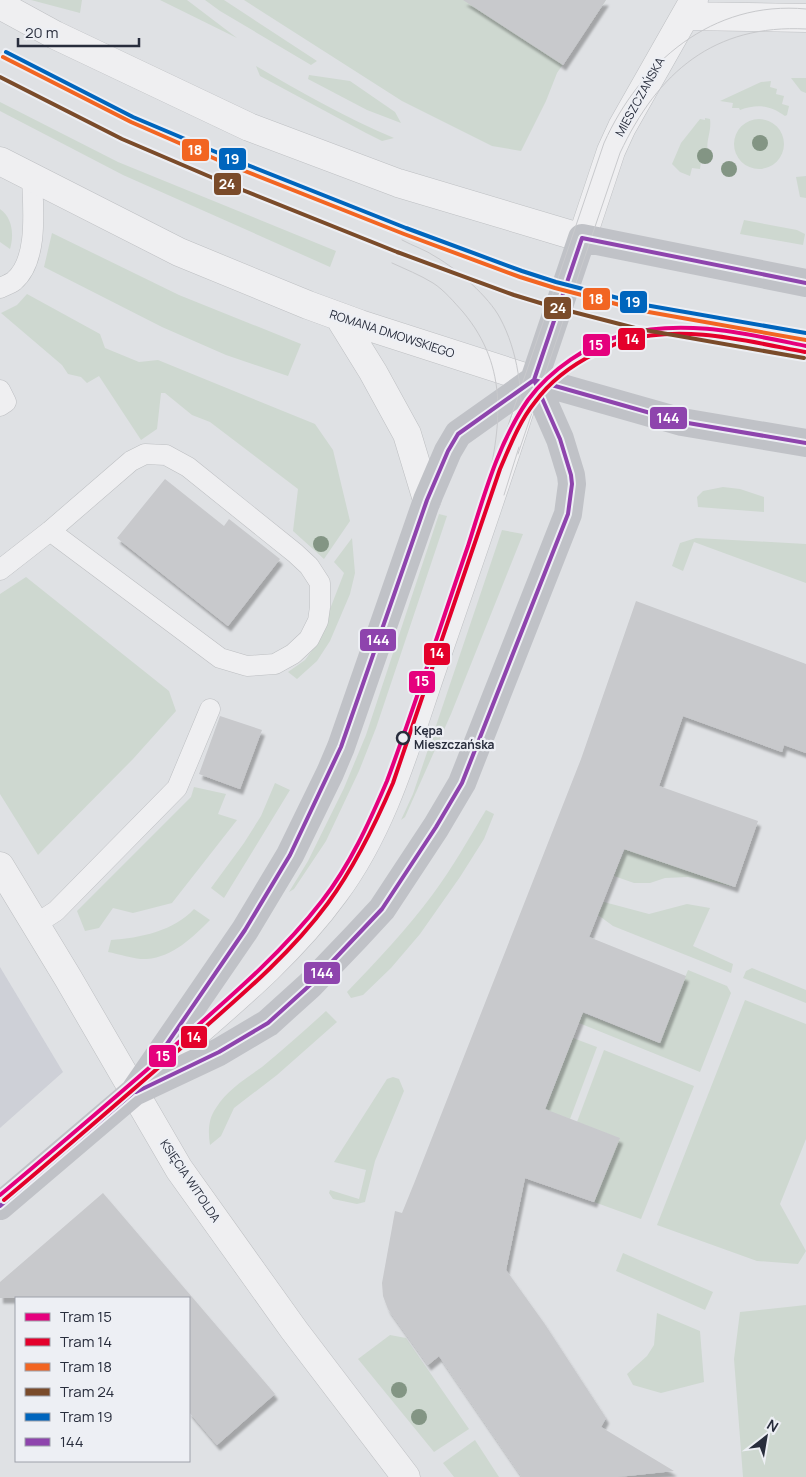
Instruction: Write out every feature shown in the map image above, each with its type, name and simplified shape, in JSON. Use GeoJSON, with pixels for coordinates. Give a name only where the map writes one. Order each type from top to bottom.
{"type":"FeatureCollection","features":[{"type":"Feature","properties":{"kind":"main road"},"geometry":{"type":"LineString","coordinates":[[134,1092],[245,930],[290,855],[341,747],[427,500],[445,459],[458,434],[534,380],[582,238],[806,283]]}},
{"type":"Feature","properties":{"kind":"main road"},"geometry":{"type":"LineString","coordinates":[[0,1206],[134,1092],[219,1052],[268,1023],[310,985],[382,909],[436,827],[457,790],[489,715],[568,514],[572,484],[571,475],[560,439],[534,380]]}},
{"type":"Feature","properties":{"kind":"main road","name":"ROMANA DMOWSKIEGO"},"geometry":{"type":"LineString","coordinates":[[534,380],[682,422],[806,443]]}},
{"type":"Feature","properties":{"kind":"street"},"geometry":{"type":"LineString","coordinates":[[0,4],[55,35],[249,127],[398,183],[582,238]]}},
{"type":"Feature","properties":{"kind":"street","name":"MIESZCZAŃSKA"},"geometry":{"type":"LineString","coordinates":[[582,238],[611,151],[622,127],[690,8],[806,18]]}},
{"type":"Feature","properties":{"kind":"street","name":"ROMANA DMOWSKIEGO"},"geometry":{"type":"LineString","coordinates":[[0,161],[179,252],[339,316],[534,380]]}},
{"type":"Feature","properties":{"kind":"street"},"geometry":{"type":"LineString","coordinates":[[339,316],[407,434],[427,500]]}},
{"type":"Feature","properties":{"kind":"street","name":"KSIĘCIA WITOLDA"},"geometry":{"type":"LineString","coordinates":[[0,866],[179,1169],[294,1330],[406,1477]]}},
{"type":"Feature","properties":{"kind":"lane"},"geometry":{"type":"LineString","coordinates":[[0,288],[14,280],[19,274],[28,258],[33,243],[32,178]]}},
{"type":"Feature","properties":{"kind":"lane"},"geometry":{"type":"LineString","coordinates":[[134,1092],[281,961],[339,894],[378,829],[399,781],[534,380]]}},
{"type":"Feature","properties":{"kind":"lane"},"geometry":{"type":"LineString","coordinates":[[0,390],[6,402],[0,406]]}},
{"type":"Feature","properties":{"kind":"lane"},"geometry":{"type":"LineString","coordinates":[[0,570],[50,531],[130,461],[145,454],[166,455],[188,467],[295,552],[309,566],[320,583],[318,621],[309,639],[293,654],[275,664],[247,666],[220,658],[50,531]]}},
{"type":"Feature","properties":{"kind":"lane"},"geometry":{"type":"LineString","coordinates":[[36,924],[56,911],[178,788],[210,709]]}},
{"type":"Feature","properties":{"kind":"shaded area"},"geometry":{"type":"Polygon","coordinates":[[[31,0],[82,0],[80,13],[31,0]]]}},
{"type":"Feature","properties":{"kind":"shaded area"},"geometry":{"type":"Polygon","coordinates":[[[160,0],[187,0],[237,38],[160,0]]]}},
{"type":"Feature","properties":{"kind":"shaded area"},"geometry":{"type":"Polygon","coordinates":[[[205,0],[224,0],[317,61],[311,65],[220,11],[205,0]]]}},
{"type":"Feature","properties":{"kind":"shaded area"},"geometry":{"type":"Polygon","coordinates":[[[244,0],[606,0],[557,73],[546,101],[521,151],[492,146],[402,101],[244,0]]]}},
{"type":"Feature","properties":{"kind":"shaded area"},"geometry":{"type":"Polygon","coordinates":[[[256,66],[341,113],[394,138],[382,141],[366,133],[260,76],[256,66]]]}},
{"type":"Feature","properties":{"kind":"shaded area"},"geometry":{"type":"Polygon","coordinates":[[[309,75],[350,81],[395,112],[401,123],[367,110],[308,79],[309,75]]]}},
{"type":"Feature","properties":{"kind":"shaded area"},"geometry":{"type":"Polygon","coordinates":[[[791,78],[806,78],[806,93],[801,91],[791,78]]]}},
{"type":"Feature","properties":{"kind":"shaded area"},"geometry":{"type":"Polygon","coordinates":[[[771,81],[770,87],[777,89],[776,94],[784,96],[782,104],[789,106],[785,116],[769,108],[758,106],[740,110],[739,108],[732,108],[733,103],[720,101],[761,82],[771,81]]]}},
{"type":"Feature","properties":{"kind":"shaded area"},"geometry":{"type":"Polygon","coordinates":[[[0,102],[118,162],[336,251],[330,267],[123,175],[0,111],[0,102]]]}},
{"type":"Feature","properties":{"kind":"shaded area"},"geometry":{"type":"Polygon","coordinates":[[[705,118],[710,119],[707,147],[709,157],[706,158],[706,163],[701,162],[700,169],[692,168],[690,176],[680,172],[672,164],[681,143],[700,119],[705,120],[705,118]]]}},
{"type":"Feature","properties":{"kind":"shaded area"},"geometry":{"type":"Polygon","coordinates":[[[754,119],[764,119],[777,126],[784,139],[784,149],[777,162],[764,169],[754,169],[745,165],[738,158],[734,149],[734,139],[738,130],[745,123],[754,119]]]}},
{"type":"Feature","properties":{"kind":"shaded area"},"geometry":{"type":"Polygon","coordinates":[[[806,176],[806,198],[800,197],[796,177],[806,176]]]}},
{"type":"Feature","properties":{"kind":"shaded area"},"geometry":{"type":"Polygon","coordinates":[[[0,209],[10,222],[12,239],[10,249],[0,242],[0,209]]]}},
{"type":"Feature","properties":{"kind":"shaded area"},"geometry":{"type":"Polygon","coordinates":[[[744,220],[797,230],[805,234],[803,245],[740,234],[744,220]]]}},
{"type":"Feature","properties":{"kind":"shaded area"},"geometry":{"type":"Polygon","coordinates":[[[52,233],[179,295],[301,344],[288,376],[226,355],[162,327],[44,267],[52,233]]]}},
{"type":"Feature","properties":{"kind":"shaded area"},"geometry":{"type":"Polygon","coordinates":[[[27,294],[100,334],[105,348],[139,362],[158,360],[315,424],[333,450],[350,521],[324,559],[293,531],[298,489],[210,422],[192,415],[165,393],[161,393],[157,429],[141,440],[99,376],[87,383],[81,377],[68,374],[62,365],[1,313],[17,305],[27,294]]]}},
{"type":"Feature","properties":{"kind":"shaded area"},"geometry":{"type":"Polygon","coordinates":[[[723,487],[740,489],[764,497],[764,512],[698,507],[697,497],[703,491],[723,487]]]}},
{"type":"Feature","properties":{"kind":"shaded area"},"geometry":{"type":"Polygon","coordinates":[[[439,514],[447,516],[376,728],[359,771],[326,841],[294,889],[289,892],[308,861],[344,788],[366,735],[439,514]]]}},
{"type":"Feature","properties":{"kind":"shaded area"},"geometry":{"type":"Polygon","coordinates":[[[502,530],[523,534],[451,714],[405,817],[401,820],[413,794],[502,530]]]}},
{"type":"Feature","properties":{"kind":"shaded area"},"geometry":{"type":"Polygon","coordinates":[[[352,538],[355,573],[350,594],[330,641],[317,661],[297,679],[288,672],[305,660],[316,645],[344,573],[334,562],[352,538]]]}},
{"type":"Feature","properties":{"kind":"shaded area"},"geometry":{"type":"Polygon","coordinates":[[[696,538],[806,544],[806,583],[694,542],[683,571],[672,566],[680,543],[696,538]]]}},
{"type":"Feature","properties":{"kind":"shaded area"},"geometry":{"type":"Polygon","coordinates":[[[26,577],[169,691],[176,711],[133,759],[38,855],[0,794],[0,594],[26,577]]]}},
{"type":"Feature","properties":{"kind":"shaded area"},"geometry":{"type":"Polygon","coordinates":[[[275,783],[290,790],[224,898],[211,888],[261,816],[275,783]]]}},
{"type":"Feature","properties":{"kind":"shaded area"},"geometry":{"type":"Polygon","coordinates":[[[194,787],[226,794],[218,814],[237,820],[172,903],[133,913],[113,908],[99,928],[85,931],[77,911],[191,797],[194,787]]]}},
{"type":"Feature","properties":{"kind":"shaded area"},"geometry":{"type":"Polygon","coordinates":[[[486,810],[494,814],[484,839],[420,934],[391,968],[363,995],[351,998],[347,992],[392,944],[433,894],[486,810]]]}},
{"type":"Feature","properties":{"kind":"shaded area"},"geometry":{"type":"Polygon","coordinates":[[[625,849],[735,887],[688,877],[665,878],[650,883],[634,883],[614,876],[625,849]]]}},
{"type":"Feature","properties":{"kind":"shaded area"},"geometry":{"type":"Polygon","coordinates":[[[604,902],[649,914],[687,904],[710,908],[693,946],[733,964],[731,973],[613,926],[598,915],[604,902]]]}},
{"type":"Feature","properties":{"kind":"shaded area"},"geometry":{"type":"Polygon","coordinates":[[[194,909],[210,920],[174,950],[147,959],[108,952],[111,940],[145,935],[167,928],[186,917],[194,909]]]}},
{"type":"Feature","properties":{"kind":"shaded area"},"geometry":{"type":"Polygon","coordinates":[[[0,967],[63,1072],[0,1128],[0,967]]]}},
{"type":"Feature","properties":{"kind":"shaded area"},"geometry":{"type":"Polygon","coordinates":[[[752,968],[806,990],[806,1003],[743,978],[746,971],[752,968]]]}},
{"type":"Feature","properties":{"kind":"shaded area"},"geometry":{"type":"Polygon","coordinates":[[[688,970],[727,986],[731,993],[700,1072],[579,1023],[583,1013],[659,1043],[688,970]]]}},
{"type":"Feature","properties":{"kind":"shaded area"},"geometry":{"type":"Polygon","coordinates":[[[745,1000],[806,1024],[806,1139],[780,1204],[806,1251],[798,1264],[757,1261],[657,1225],[745,1000]]]}},
{"type":"Feature","properties":{"kind":"shaded area"},"geometry":{"type":"Polygon","coordinates":[[[326,1011],[337,1022],[277,1075],[234,1108],[221,1136],[210,1145],[209,1130],[211,1117],[225,1096],[262,1067],[326,1011]]]}},
{"type":"Feature","properties":{"kind":"shaded area"},"geometry":{"type":"Polygon","coordinates":[[[573,1038],[597,1047],[570,1119],[545,1110],[573,1038]]]}},
{"type":"Feature","properties":{"kind":"shaded area"},"geometry":{"type":"Polygon","coordinates":[[[604,1050],[694,1086],[641,1219],[594,1202],[619,1138],[577,1122],[604,1050]]]}},
{"type":"Feature","properties":{"kind":"shaded area"},"geometry":{"type":"Polygon","coordinates":[[[393,1077],[399,1079],[404,1091],[375,1161],[365,1202],[357,1204],[333,1199],[329,1193],[330,1190],[359,1199],[366,1170],[334,1162],[387,1079],[393,1077]]]}},
{"type":"Feature","properties":{"kind":"shaded area"},"geometry":{"type":"Polygon","coordinates":[[[623,1253],[713,1292],[705,1310],[616,1271],[623,1253]]]}},
{"type":"Feature","properties":{"kind":"shaded area"},"geometry":{"type":"Polygon","coordinates":[[[806,1305],[806,1477],[743,1477],[734,1359],[740,1312],[806,1305]]]}},
{"type":"Feature","properties":{"kind":"shaded area"},"geometry":{"type":"Polygon","coordinates":[[[657,1313],[700,1331],[704,1382],[661,1393],[633,1385],[627,1374],[647,1356],[654,1345],[657,1313]]]}},
{"type":"Feature","properties":{"kind":"shaded area"},"geometry":{"type":"Polygon","coordinates":[[[390,1335],[406,1338],[469,1429],[434,1452],[358,1359],[390,1335]]]}},
{"type":"Feature","properties":{"kind":"shaded area"},"geometry":{"type":"Polygon","coordinates":[[[475,1440],[499,1477],[454,1477],[443,1463],[475,1440]]]}},
{"type":"Feature","properties":{"kind":"building"},"geometry":{"type":"Polygon","coordinates":[[[463,0],[606,0],[563,65],[463,0]]]}},
{"type":"Feature","properties":{"kind":"building"},"geometry":{"type":"Polygon","coordinates":[[[165,479],[224,526],[229,519],[280,559],[228,626],[117,538],[165,479]]]}},
{"type":"Feature","properties":{"kind":"building"},"geometry":{"type":"Polygon","coordinates":[[[636,601],[806,664],[806,753],[784,745],[782,752],[683,716],[659,786],[758,821],[735,887],[624,849],[589,937],[686,976],[660,1043],[583,1012],[545,1109],[620,1138],[594,1202],[525,1178],[506,1270],[544,1323],[606,1418],[601,1427],[674,1471],[618,1477],[522,1477],[439,1356],[428,1365],[388,1309],[383,1296],[382,1283],[395,1211],[402,1213],[415,1181],[581,759],[636,601]]]}},
{"type":"Feature","properties":{"kind":"building"},"geometry":{"type":"Polygon","coordinates":[[[220,716],[262,730],[240,789],[199,774],[220,716]]]}},
{"type":"Feature","properties":{"kind":"building"},"geometry":{"type":"Polygon","coordinates":[[[103,1193],[275,1394],[217,1445],[190,1413],[190,1297],[0,1298],[0,1282],[103,1193]]]}},
{"type":"Feature","properties":{"kind":"tram line"},"geometry":{"type":"LineString","coordinates":[[494,467],[604,143],[619,114],[638,87],[659,63],[683,43],[710,26],[740,15],[772,9],[806,9]]}},
{"type":"Feature","properties":{"kind":"tram line"},"geometry":{"type":"LineString","coordinates":[[518,454],[620,153],[635,124],[652,99],[671,77],[693,59],[717,45],[743,35],[773,30],[806,29]]}},
{"type":"Feature","properties":{"kind":"tram line","name":"19"},"geometry":{"type":"LineString","coordinates":[[6,52],[133,117],[406,228],[522,271],[556,282],[645,305],[806,333]]}},
{"type":"Feature","properties":{"kind":"tram line","name":"18"},"geometry":{"type":"LineString","coordinates":[[3,57],[131,122],[227,164],[404,234],[520,277],[643,311],[806,340]]}},
{"type":"Feature","properties":{"kind":"tram line","name":"24"},"geometry":{"type":"LineString","coordinates":[[0,77],[122,139],[220,181],[397,252],[514,295],[639,329],[804,358]]}},
{"type":"Feature","properties":{"kind":"tram line"},"geometry":{"type":"LineString","coordinates":[[402,240],[432,255],[453,269],[472,284],[495,310],[506,331],[515,358],[520,387],[521,430]]}},
{"type":"Feature","properties":{"kind":"tram line"},"geometry":{"type":"LineString","coordinates":[[392,263],[428,280],[445,293],[463,312],[478,333],[489,355],[498,399],[495,446],[485,494]]}},
{"type":"Feature","properties":{"kind":"tram line","name":"15"},"geometry":{"type":"LineString","coordinates":[[0,1195],[235,992],[289,939],[332,887],[358,843],[387,781],[500,452],[517,417],[528,400],[547,378],[571,360],[596,345],[623,335],[646,330],[669,328],[715,330],[806,346]]}},
{"type":"Feature","properties":{"kind":"tram line","name":"14"},"geometry":{"type":"LineString","coordinates":[[4,1200],[262,976],[297,941],[338,889],[364,845],[393,783],[500,469],[524,418],[548,387],[570,368],[596,353],[621,342],[646,336],[669,334],[715,336],[805,352]]}},
{"type":"Feature","properties":{"kind":"tram line"},"geometry":{"type":"LineString","coordinates":[[504,495],[519,447]]}},
{"type":"Feature","properties":{"kind":"transit line","name":"144"},"geometry":{"type":"LineString","coordinates":[[0,1206],[134,1092],[245,930],[290,855],[341,747],[427,500],[448,451],[458,434],[534,380],[582,238],[806,283]]}},
{"type":"Feature","properties":{"kind":"transit line","name":"144"},"geometry":{"type":"LineString","coordinates":[[534,380],[682,422],[806,443]]}},
{"type":"Feature","properties":{"kind":"transit line","name":"144"},"geometry":{"type":"LineString","coordinates":[[136,1092],[219,1052],[268,1023],[310,985],[382,909],[436,827],[462,783],[568,514],[572,484],[571,475],[560,439],[534,380]]}},
{"type":"Feature","properties":{"kind":"place","name":"Kępa Mieszczańska"},"geometry":{"type":"Point","coordinates":[403,738]}}]}
